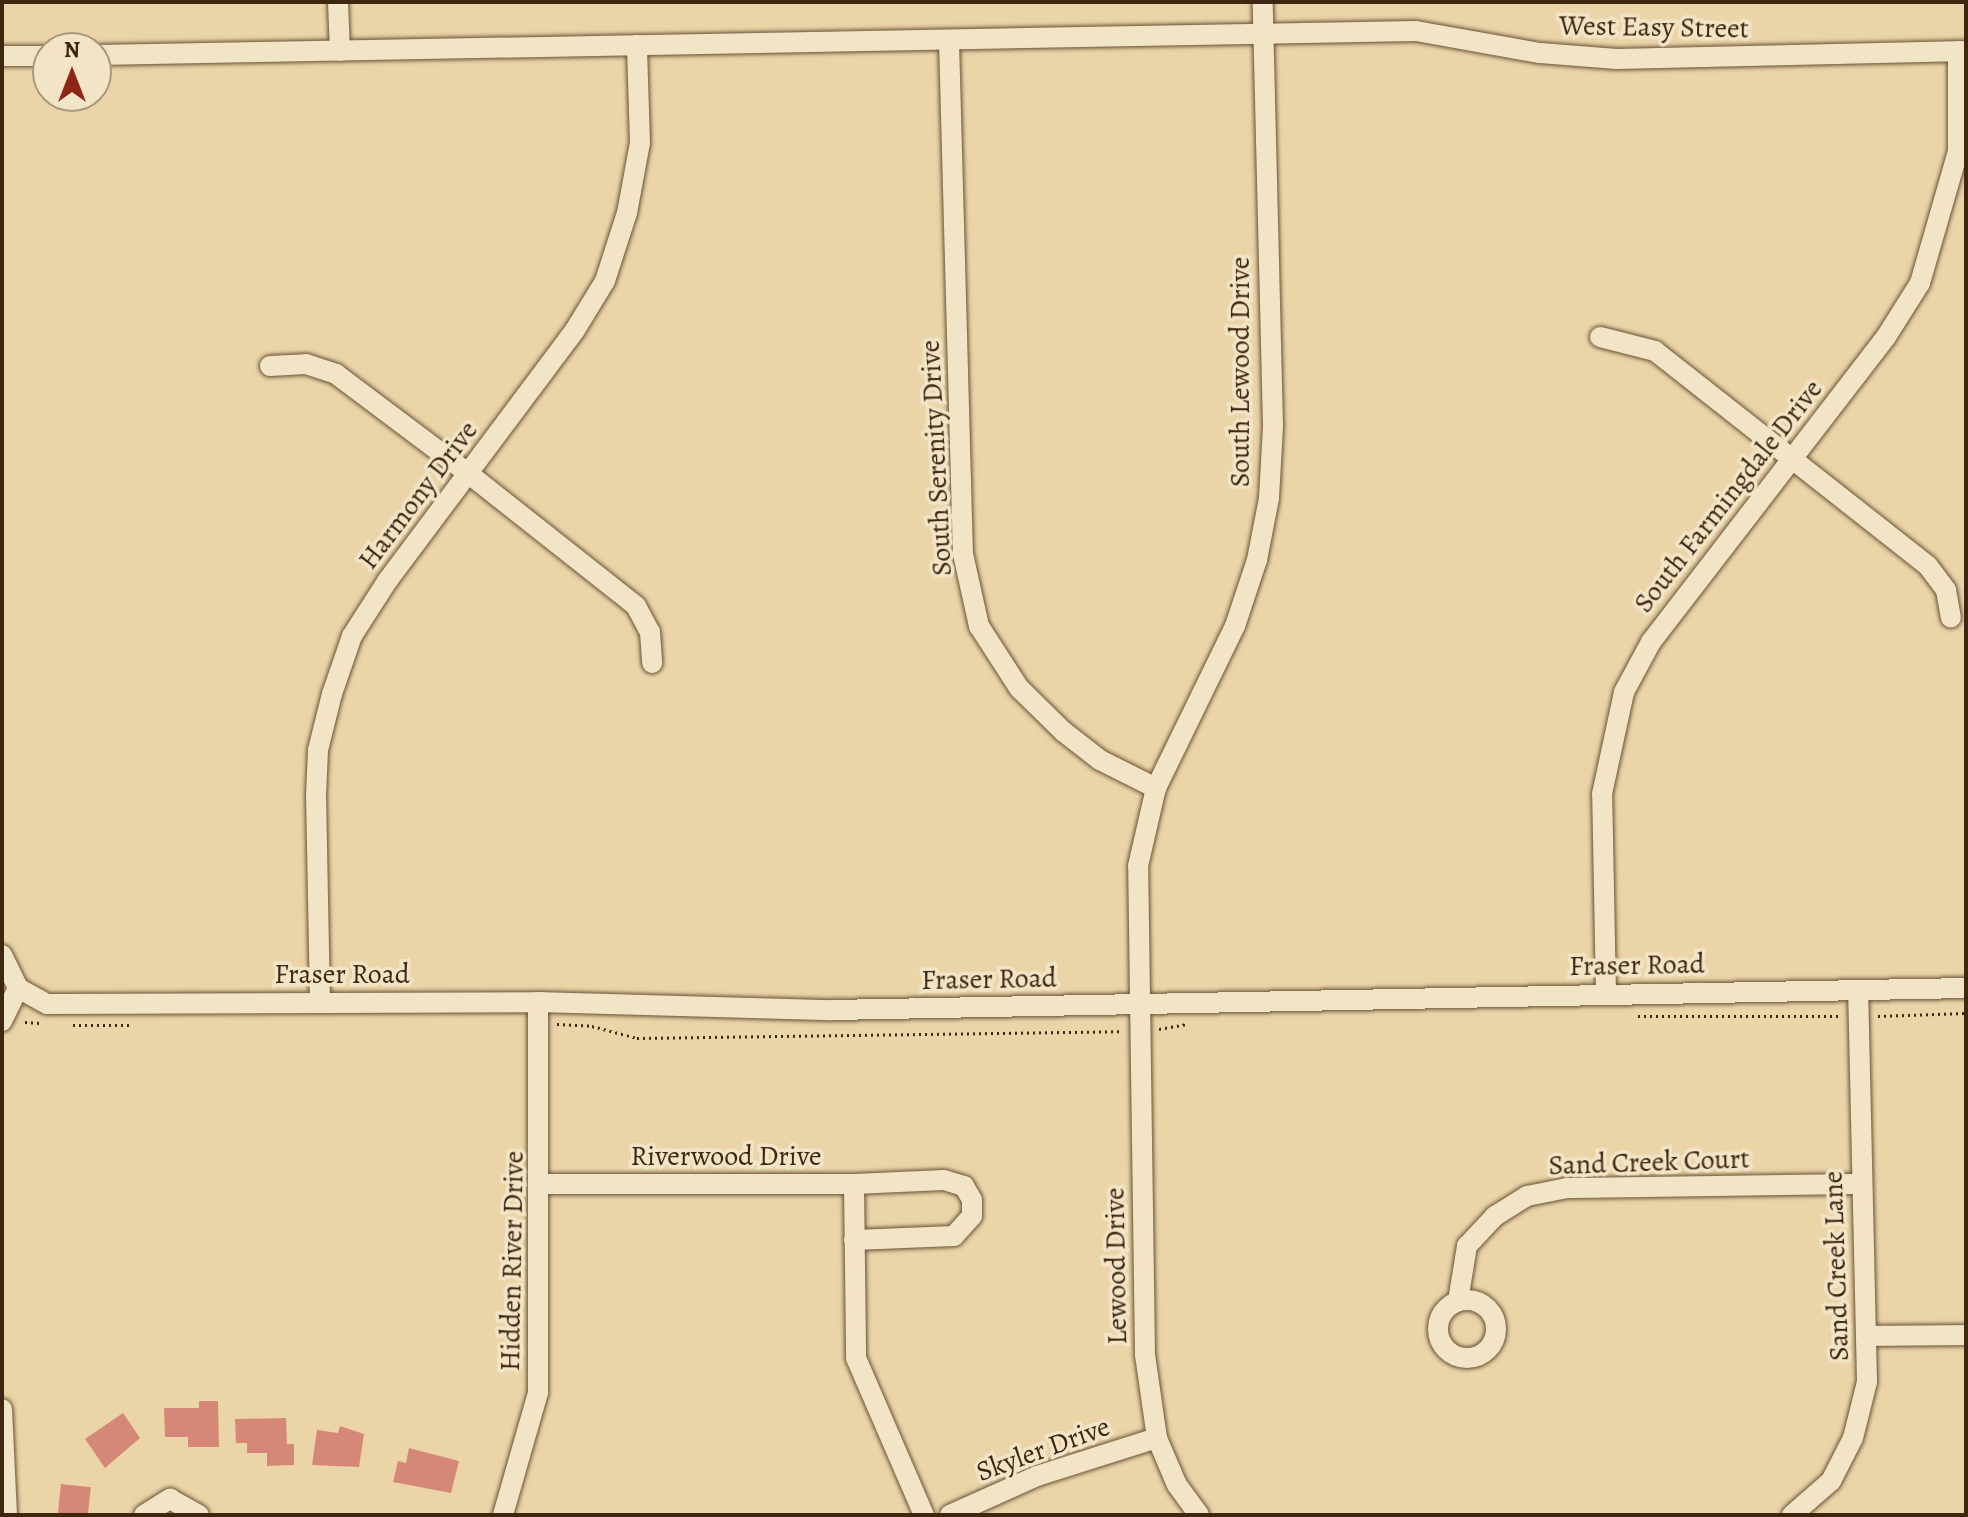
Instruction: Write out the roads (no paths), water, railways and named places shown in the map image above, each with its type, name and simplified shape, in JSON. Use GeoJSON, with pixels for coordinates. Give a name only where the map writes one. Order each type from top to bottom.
{"type":"FeatureCollection","features":[{"type":"Feature","properties":{"kind":"street"},"geometry":{"type":"LineString","coordinates":[[338,2],[340,51]]}},
{"type":"Feature","properties":{"kind":"street","name":"South Lewood Drive"},"geometry":{"type":"LineString","coordinates":[[1138,1004],[1138,866],[1156,788],[1235,626],[1257,560],[1269,498],[1273,426],[1263,2]]}},
{"type":"Feature","properties":{"kind":"street","name":"West Easy Street"},"geometry":{"type":"LineString","coordinates":[[112,55],[1416,31],[1540,53],[1617,59],[1962,51]]}},
{"type":"Feature","properties":{"kind":"street","name":"South Serenity Drive"},"geometry":{"type":"LineString","coordinates":[[949,41],[963,554],[979,626],[1019,688],[1064,732],[1100,760],[1156,788]]}},
{"type":"Feature","properties":{"kind":"street","name":"Harmony Drive"},"geometry":{"type":"LineString","coordinates":[[320,1002],[316,796],[318,750],[332,694],[352,636],[605,281],[627,213],[640,143],[637,45]]}},
{"type":"Feature","properties":{"kind":"street","name":"South Farmingdale Drive"},"geometry":{"type":"LineString","coordinates":[[1606,994],[1602,794],[1624,692],[1651,642],[1886,337],[1920,283],[1958,151],[1962,51]]}},
{"type":"Feature","properties":{"kind":"street"},"geometry":{"type":"LineString","coordinates":[[2,56],[32,56]]}},
{"type":"Feature","properties":{"kind":"street"},"geometry":{"type":"LineString","coordinates":[[1600,337],[1655,351],[1928,566],[1946,590],[1951,618]]}},
{"type":"Feature","properties":{"kind":"street"},"geometry":{"type":"LineString","coordinates":[[270,366],[306,364],[336,374],[469,474],[636,606],[650,632],[652,663]]}},
{"type":"Feature","properties":{"kind":"street"},"geometry":{"type":"LineString","coordinates":[[2,955],[18,988],[2,1021]]}},
{"type":"Feature","properties":{"kind":"street","name":"Fraser Road"},"geometry":{"type":"LineString","coordinates":[[18,988],[47,1004],[538,1002],[832,1010],[1966,988]]}},
{"type":"Feature","properties":{"kind":"street","name":"Sand Creek Lane"},"geometry":{"type":"LineString","coordinates":[[1792,1515],[1831,1481],[1853,1438],[1867,1382],[1869,1336],[1861,1268],[1858,990]]}},
{"type":"Feature","properties":{"kind":"street","name":"Hidden River Drive"},"geometry":{"type":"LineString","coordinates":[[503,1515],[538,1393],[542,1184],[538,1002]]}},
{"type":"Feature","properties":{"kind":"street","name":"Lewood Drive"},"geometry":{"type":"LineString","coordinates":[[1138,1004],[1145,1355],[1157,1438],[1177,1485],[1199,1515]]}},
{"type":"Feature","properties":{"kind":"street"},"geometry":{"type":"LineString","coordinates":[[854,1184],[944,1180],[964,1186],[972,1200],[972,1216],[954,1236],[854,1240]]}},
{"type":"Feature","properties":{"kind":"street","name":"Riverwood Drive"},"geometry":{"type":"LineString","coordinates":[[542,1184],[854,1184],[856,1358],[924,1515]]}},
{"type":"Feature","properties":{"kind":"street","name":"Sand Creek Court"},"geometry":{"type":"LineString","coordinates":[[1458,1301],[1467,1246],[1495,1216],[1527,1196],[1567,1188],[1861,1184]]}},
{"type":"Feature","properties":{"kind":"street"},"geometry":{"type":"LineString","coordinates":[[1869,1336],[1966,1335]]}},
{"type":"Feature","properties":{"kind":"street"},"geometry":{"type":"LineString","coordinates":[[2,1409],[7,1515]]}},
{"type":"Feature","properties":{"kind":"street","name":"Skyler Drive"},"geometry":{"type":"LineString","coordinates":[[950,1515],[1037,1476],[1157,1438]]}},
{"type":"Feature","properties":{"kind":"street"},"geometry":{"type":"LineString","coordinates":[[144,1515],[170,1499],[199,1515]]}}]}
